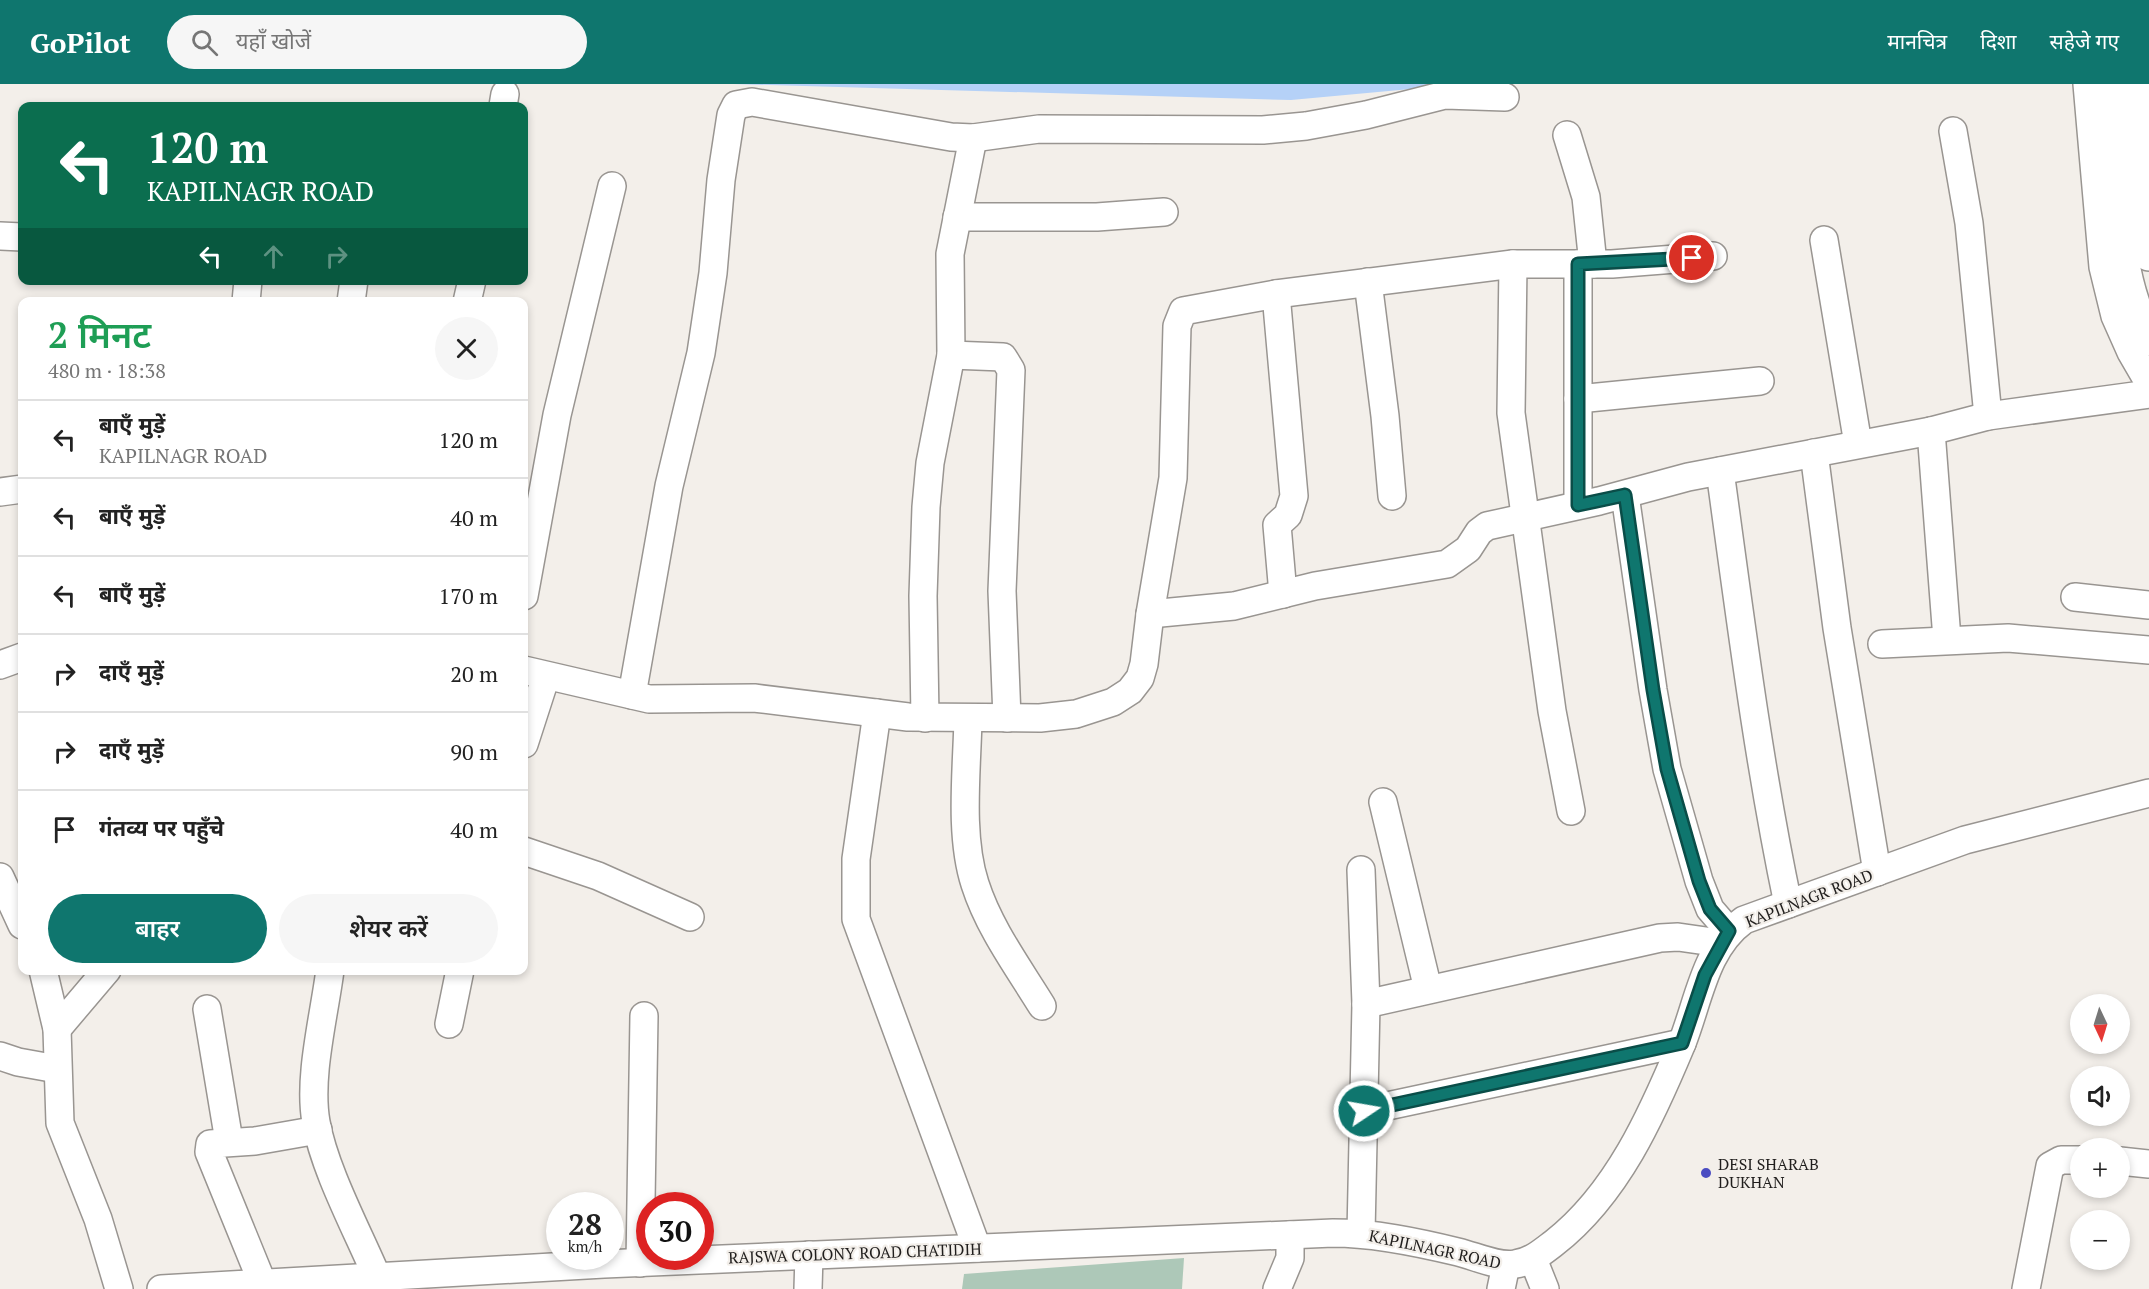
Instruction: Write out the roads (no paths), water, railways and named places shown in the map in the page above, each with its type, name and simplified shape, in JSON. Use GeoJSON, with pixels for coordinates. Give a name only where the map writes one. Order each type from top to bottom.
{"type":"FeatureCollection","features":[{"type":"Feature","properties":{"kind":"main road"},"geometry":{"type":"LineString","coordinates":[[2110,84],[2125,126],[2149,254]]}},
{"type":"Feature","properties":{"kind":"main road"},"geometry":{"type":"LineString","coordinates":[[2134,84],[2125,126],[2120,246],[2127,292],[2149,339]]}},
{"type":"Feature","properties":{"kind":"street"},"geometry":{"type":"LineString","coordinates":[[2087,84],[2103,267],[2115,316],[2131,352],[2149,383]]}},
{"type":"Feature","properties":{"kind":"street"},"geometry":{"type":"LineString","coordinates":[[632,695],[669,486],[701,353],[713,273],[731,115],[736,105],[752,102],[951,137],[973,138],[1040,129],[1263,130],[1306,126],[1356,117],[1445,95],[1505,97]]}},
{"type":"Feature","properties":{"kind":"street"},"geometry":{"type":"LineString","coordinates":[[1953,130],[1969,223],[1988,416]]}},
{"type":"Feature","properties":{"kind":"street"},"geometry":{"type":"LineString","coordinates":[[1567,135],[1586,197],[1586,264],[1578,399],[1578,505]]}},
{"type":"Feature","properties":{"kind":"street"},"geometry":{"type":"LineString","coordinates":[[925,718],[923,596],[926,507],[930,463],[951,355],[950,254],[973,138]]}},
{"type":"Feature","properties":{"kind":"street"},"geometry":{"type":"LineString","coordinates":[[528,574],[557,415],[612,186]]}},
{"type":"Feature","properties":{"kind":"street"},"geometry":{"type":"LineString","coordinates":[[957,217],[1085,217],[1164,212]]}},
{"type":"Feature","properties":{"kind":"street"},"geometry":{"type":"LineString","coordinates":[[0,236],[18,237]]}},
{"type":"Feature","properties":{"kind":"street"},"geometry":{"type":"LineString","coordinates":[[1824,240],[1858,444]]}},
{"type":"Feature","properties":{"kind":"street"},"geometry":{"type":"LineString","coordinates":[[528,718],[535,673],[649,699],[754,698],[925,718],[1007,718],[1076,714],[1113,702],[1130,691],[1140,678],[1144,664],[1149,614],[1173,478],[1179,317],[1183,311],[1193,307],[1276,294],[1513,264],[1586,264],[1713,256]]}},
{"type":"Feature","properties":{"kind":"street"},"geometry":{"type":"LineString","coordinates":[[1513,264],[1510,413],[1552,711],[1571,811]]}},
{"type":"Feature","properties":{"kind":"street"},"geometry":{"type":"LineString","coordinates":[[1368,282],[1385,416],[1392,496]]}},
{"type":"Feature","properties":{"kind":"street"},"geometry":{"type":"LineString","coordinates":[[1276,294],[1294,496],[1292,508],[1277,525],[1283,594]]}},
{"type":"Feature","properties":{"kind":"street"},"geometry":{"type":"LineString","coordinates":[[951,355],[1003,357],[1011,370],[1002,591],[1007,718]]}},
{"type":"Feature","properties":{"kind":"street"},"geometry":{"type":"LineString","coordinates":[[1578,399],[1760,381]]}},
{"type":"Feature","properties":{"kind":"street"},"geometry":{"type":"LineString","coordinates":[[1149,614],[1234,606],[1283,594],[1448,564],[1468,549],[1479,532],[1487,526],[1625,495],[1688,477],[1931,431],[1988,416],[2149,394]]}},
{"type":"Feature","properties":{"kind":"street"},"geometry":{"type":"LineString","coordinates":[[1931,431],[1947,639]]}},
{"type":"Feature","properties":{"kind":"street"},"geometry":{"type":"LineString","coordinates":[[1814,453],[1827,562],[1877,872]]}},
{"type":"Feature","properties":{"kind":"street"},"geometry":{"type":"LineString","coordinates":[[1720,471],[1751,705],[1769,815],[1788,904]]}},
{"type":"Feature","properties":{"kind":"street"},"geometry":{"type":"LineString","coordinates":[[0,492],[18,490]]}},
{"type":"Feature","properties":{"kind":"street"},"geometry":{"type":"LineString","coordinates":[[1366,1004],[1660,938],[1724,937],[1699,881],[1667,769],[1653,690],[1625,495]]}},
{"type":"Feature","properties":{"kind":"street"},"geometry":{"type":"LineString","coordinates":[[2075,597],[2149,604]]}},
{"type":"Feature","properties":{"kind":"street"},"geometry":{"type":"LineString","coordinates":[[1882,644],[1947,639],[2008,638],[2149,650]]}},
{"type":"Feature","properties":{"kind":"street"},"geometry":{"type":"LineString","coordinates":[[0,665],[18,658]]}},
{"type":"Feature","properties":{"kind":"street"},"geometry":{"type":"LineString","coordinates":[[877,713],[856,860],[856,919],[977,1248]]}},
{"type":"Feature","properties":{"kind":"street"},"geometry":{"type":"LineString","coordinates":[[968,718],[967,844],[974,883],[991,924],[1042,1006]]}},
{"type":"Feature","properties":{"kind":"street","name":"KAPILNAGR ROAD"},"geometry":{"type":"LineString","coordinates":[[1333,1233],[1361,1233],[1456,1252],[1503,1277],[1533,1259],[1566,1234],[1619,1170],[1639,1136],[1682,1043],[1705,975],[1724,937],[1744,920],[1965,840],[2149,793]]}},
{"type":"Feature","properties":{"kind":"street"},"geometry":{"type":"LineString","coordinates":[[1383,802],[1428,989]]}},
{"type":"Feature","properties":{"kind":"street"},"geometry":{"type":"LineString","coordinates":[[528,852],[598,876],[690,917]]}},
{"type":"Feature","properties":{"kind":"street"},"geometry":{"type":"LineString","coordinates":[[1361,870],[1366,1004],[1361,1233]]}},
{"type":"Feature","properties":{"kind":"street"},"geometry":{"type":"LineString","coordinates":[[0,877],[18,916]]}},
{"type":"Feature","properties":{"kind":"street"},"geometry":{"type":"LineString","coordinates":[[44,975],[57,1029],[60,1123],[94,1210],[119,1289]]}},
{"type":"Feature","properties":{"kind":"street"},"geometry":{"type":"LineString","coordinates":[[57,1029],[102,975]]}},
{"type":"Feature","properties":{"kind":"street"},"geometry":{"type":"LineString","coordinates":[[329,975],[316,1074],[314,1102],[318,1130],[321,1145],[377,1276]]}},
{"type":"Feature","properties":{"kind":"street"},"geometry":{"type":"LineString","coordinates":[[449,1024],[459,975]]}},
{"type":"Feature","properties":{"kind":"street"},"geometry":{"type":"LineString","coordinates":[[207,1009],[229,1141]]}},
{"type":"Feature","properties":{"kind":"street"},"geometry":{"type":"LineString","coordinates":[[641,1192],[644,1016]]}},
{"type":"Feature","properties":{"kind":"street"},"geometry":{"type":"LineString","coordinates":[[1364,1111],[1682,1043]]}},
{"type":"Feature","properties":{"kind":"street"},"geometry":{"type":"LineString","coordinates":[[0,1056],[18,1062],[57,1069]]}},
{"type":"Feature","properties":{"kind":"street"},"geometry":{"type":"LineString","coordinates":[[262,1282],[209,1152],[210,1144],[255,1140],[318,1130]]}},
{"type":"Feature","properties":{"kind":"street"},"geometry":{"type":"LineString","coordinates":[[2026,1289],[2050,1166],[2061,1160],[2070,1160]]}},
{"type":"Feature","properties":{"kind":"street"},"geometry":{"type":"LineString","coordinates":[[2130,1162],[2149,1164]]}},
{"type":"Feature","properties":{"kind":"street","name":"RAJSWA COLONY ROAD CHATIDIH"},"geometry":{"type":"LineString","coordinates":[[714,1259],[1333,1233]]}},
{"type":"Feature","properties":{"kind":"street"},"geometry":{"type":"LineString","coordinates":[[1277,1289],[1290,1258],[1290,1235]]}},
{"type":"Feature","properties":{"kind":"street"},"geometry":{"type":"LineString","coordinates":[[808,1289],[809,1255]]}},
{"type":"Feature","properties":{"kind":"street"},"geometry":{"type":"LineString","coordinates":[[1533,1259],[1545,1289]]}},
{"type":"Feature","properties":{"kind":"street","name":"RAJSWA COLONY ROAD CHATIDIH"},"geometry":{"type":"LineString","coordinates":[[161,1289],[377,1276],[425,1282],[603,1277],[636,1265]]}},
{"type":"Feature","properties":{"kind":"water"},"geometry":{"type":"Polygon","coordinates":[[[733,84],[1465,84],[1291,100],[733,84]]]}},
{"type":"Feature","properties":{"kind":"place","name":"DESI SHARAB DUKHAN"},"geometry":{"type":"Point","coordinates":[1706,1173]}}]}
